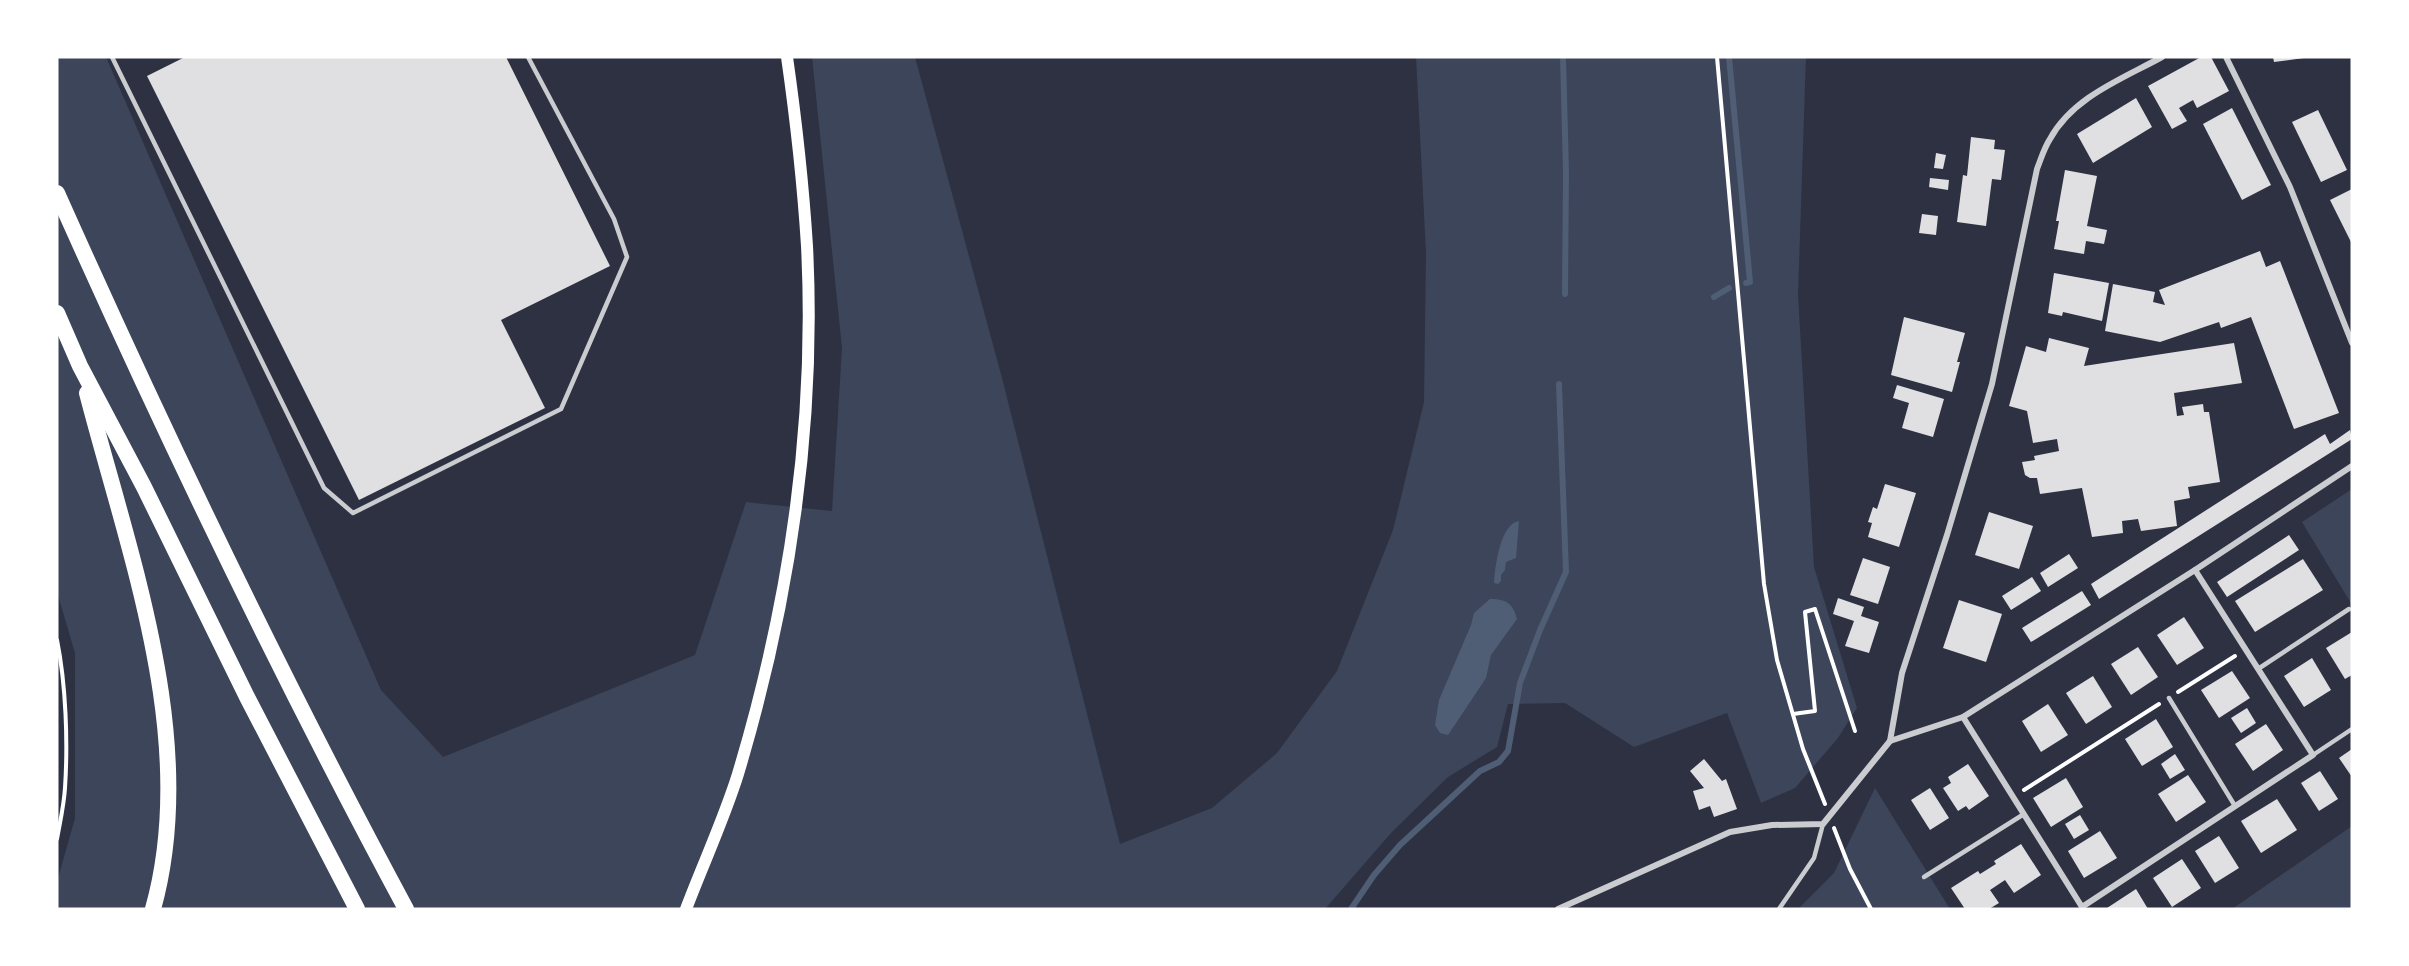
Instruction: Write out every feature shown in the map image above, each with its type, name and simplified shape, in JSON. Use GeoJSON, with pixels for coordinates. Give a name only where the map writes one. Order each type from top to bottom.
{"type":"FeatureCollection","features":[{"type":"Feature","properties":{"kind":"highway"},"geometry":{"type":"LineString","coordinates":[[57,193],[110,313],[198,497],[282,669],[406,909]]}},
{"type":"Feature","properties":{"kind":"highway"},"geometry":{"type":"LineString","coordinates":[[57,313],[80,366],[144,487],[252,708],[357,909]]}},
{"type":"Feature","properties":{"kind":"highway"},"geometry":{"type":"LineString","coordinates":[[80,366],[110,481],[134,559],[150,634],[161,702],[167,765],[167,838],[153,909]]}},
{"type":"Feature","properties":{"kind":"main road"},"geometry":{"type":"LineString","coordinates":[[686,909],[740,766],[778,616],[795,514],[804,423],[808,344],[807,248],[800,147],[787,57]]}},
{"type":"Feature","properties":{"kind":"street"},"geometry":{"type":"LineString","coordinates":[[1558,909],[1730,832],[1772,825],[1823,824],[1890,741],[1902,674],[1992,384],[2037,169],[2049,139],[2065,118],[2084,100],[2162,57]]}},
{"type":"Feature","properties":{"kind":"street"},"geometry":{"type":"LineString","coordinates":[[2226,57],[2290,187],[2352,344]]}},
{"type":"Feature","properties":{"kind":"street"},"geometry":{"type":"LineString","coordinates":[[1890,741],[1963,717],[2195,570],[2352,466]]}},
{"type":"Feature","properties":{"kind":"street"},"geometry":{"type":"LineString","coordinates":[[1963,717],[2080,908],[2313,755],[2195,570]]}},
{"type":"Feature","properties":{"kind":"lane"},"geometry":{"type":"LineString","coordinates":[[112,57],[324,488],[352,513],[561,409],[627,257],[614,219],[528,57]]}},
{"type":"Feature","properties":{"kind":"lane"},"geometry":{"type":"LineString","coordinates":[[2258,669],[2349,609]]}},
{"type":"Feature","properties":{"kind":"lane"},"geometry":{"type":"LineString","coordinates":[[2169,698],[2235,806]]}},
{"type":"Feature","properties":{"kind":"lane"},"geometry":{"type":"LineString","coordinates":[[2313,755],[2352,729]]}},
{"type":"Feature","properties":{"kind":"lane"},"geometry":{"type":"LineString","coordinates":[[1924,876],[2024,814]]}},
{"type":"Feature","properties":{"kind":"lane"},"geometry":{"type":"LineString","coordinates":[[1779,909],[1814,858],[1823,824]]}},
{"type":"Feature","properties":{"kind":"path"},"geometry":{"type":"LineString","coordinates":[[1717,57],[1764,584],[1777,660],[1803,749]]}},
{"type":"Feature","properties":{"kind":"path"},"geometry":{"type":"LineString","coordinates":[[1793,714],[1815,711],[1805,612],[1815,609],[1855,730]]}},
{"type":"Feature","properties":{"kind":"path"},"geometry":{"type":"LineString","coordinates":[[57,640],[61,659],[65,722],[65,789],[57,839]]}},
{"type":"Feature","properties":{"kind":"path"},"geometry":{"type":"LineString","coordinates":[[2013,797],[2246,649]]}},
{"type":"Feature","properties":{"kind":"shaded area"},"geometry":{"type":"Polygon","coordinates":[[[57,57],[106,57],[381,690],[443,757],[695,655],[746,502],[832,511],[842,348],[812,57],[915,57],[1002,378],[1120,844],[1212,808],[1277,753],[1337,671],[1393,530],[1424,402],[1426,253],[1416,57],[1806,57],[1798,295],[1814,567],[1857,708],[1838,738],[1795,788],[1761,803],[1727,713],[1634,747],[1565,703],[1508,704],[1497,747],[1448,777],[1391,833],[1325,909],[57,909],[57,882],[75,818],[75,653],[57,592],[57,57]]]}},
{"type":"Feature","properties":{"kind":"shaded area"},"geometry":{"type":"Polygon","coordinates":[[[2352,489],[2352,605],[2302,522],[2352,489]]]}},
{"type":"Feature","properties":{"kind":"shaded area"},"geometry":{"type":"Polygon","coordinates":[[[1519,521],[1516,558],[1506,562],[1501,581],[1498,584],[1494,583],[1497,557],[1503,538],[1507,530],[1519,521]]]}},
{"type":"Feature","properties":{"kind":"shaded area"},"geometry":{"type":"Polygon","coordinates":[[[1490,599],[1508,603],[1517,619],[1491,655],[1486,678],[1448,735],[1440,733],[1435,725],[1439,700],[1474,613],[1490,599]]]}},
{"type":"Feature","properties":{"kind":"shaded area"},"geometry":{"type":"Polygon","coordinates":[[[1875,788],[1950,909],[1798,909],[1834,873],[1875,788]]]}},
{"type":"Feature","properties":{"kind":"shaded area"},"geometry":{"type":"Polygon","coordinates":[[[2352,826],[2352,909],[2232,909],[2352,826]]]}},
{"type":"Feature","properties":{"kind":"building"},"geometry":{"type":"Polygon","coordinates":[[[185,57],[506,57],[610,266],[501,320],[545,408],[359,500],[147,76],[185,57]]]}},
{"type":"Feature","properties":{"kind":"building"},"geometry":{"type":"Polygon","coordinates":[[[2201,57],[2211,57],[2229,91],[2197,108],[2193,100],[2179,108],[2187,121],[2172,129],[2148,86],[2201,57]]]}},
{"type":"Feature","properties":{"kind":"building"},"geometry":{"type":"Polygon","coordinates":[[[2273,57],[2304,57],[2304,58],[2274,62],[2273,57]]]}},
{"type":"Feature","properties":{"kind":"building"},"geometry":{"type":"Polygon","coordinates":[[[2136,98],[2152,127],[2093,163],[2077,134],[2136,98]]]}},
{"type":"Feature","properties":{"kind":"building"},"geometry":{"type":"Polygon","coordinates":[[[2232,108],[2271,185],[2242,200],[2203,124],[2232,108]]]}},
{"type":"Feature","properties":{"kind":"building"},"geometry":{"type":"Polygon","coordinates":[[[2318,110],[2347,170],[2321,182],[2292,122],[2318,110]]]}},
{"type":"Feature","properties":{"kind":"building"},"geometry":{"type":"Polygon","coordinates":[[[1971,137],[1995,140],[1994,149],[2005,150],[2001,180],[1992,179],[1986,226],[1957,222],[1963,175],[1967,176],[1971,137]]]}},
{"type":"Feature","properties":{"kind":"building"},"geometry":{"type":"Polygon","coordinates":[[[1936,153],[1946,155],[1943,169],[1934,168],[1936,153]]]}},
{"type":"Feature","properties":{"kind":"building"},"geometry":{"type":"Polygon","coordinates":[[[2065,170],[2097,176],[2087,226],[2107,230],[2104,244],[2086,241],[2084,254],[2054,249],[2059,221],[2056,221],[2065,170]]]}},
{"type":"Feature","properties":{"kind":"building"},"geometry":{"type":"Polygon","coordinates":[[[1930,178],[1949,180],[1948,190],[1929,187],[1930,178]]]}},
{"type":"Feature","properties":{"kind":"building"},"geometry":{"type":"Polygon","coordinates":[[[2352,189],[2352,244],[2330,200],[2352,189]]]}},
{"type":"Feature","properties":{"kind":"building"},"geometry":{"type":"Polygon","coordinates":[[[1922,214],[1938,216],[1936,235],[1919,233],[1922,214]]]}},
{"type":"Feature","properties":{"kind":"building"},"geometry":{"type":"Polygon","coordinates":[[[2260,251],[2266,267],[2280,261],[2339,413],[2294,429],[2251,317],[2221,328],[2219,322],[2160,342],[2105,331],[2113,284],[2155,292],[2153,302],[2165,305],[2159,290],[2260,251]]]}},
{"type":"Feature","properties":{"kind":"building"},"geometry":{"type":"Polygon","coordinates":[[[2054,273],[2109,283],[2102,321],[2063,312],[2062,316],[2048,313],[2054,273]]]}},
{"type":"Feature","properties":{"kind":"building"},"geometry":{"type":"Polygon","coordinates":[[[1904,317],[1965,333],[1952,392],[1891,375],[1904,317]]]}},
{"type":"Feature","properties":{"kind":"building"},"geometry":{"type":"Polygon","coordinates":[[[2049,338],[2089,348],[2084,366],[2234,343],[2242,383],[2174,393],[2177,416],[2184,415],[2182,407],[2203,404],[2204,412],[2209,412],[2220,482],[2188,487],[2190,498],[2174,501],[2177,526],[2141,531],[2138,519],[2122,521],[2123,533],[2092,537],[2082,488],[2040,494],[2037,478],[2025,475],[2022,462],[2035,460],[2034,456],[2059,451],[2057,439],[2033,443],[2027,411],[2009,406],[2026,346],[2046,352],[2049,338]]]}},
{"type":"Feature","properties":{"kind":"building"},"geometry":{"type":"Polygon","coordinates":[[[1897,385],[1944,399],[1933,437],[1902,428],[1909,403],[1893,398],[1897,385]]]}},
{"type":"Feature","properties":{"kind":"building"},"geometry":{"type":"Polygon","coordinates":[[[2350,430],[2352,439],[2099,599],[2091,584],[2325,434],[2330,444],[2350,430]]]}},
{"type":"Feature","properties":{"kind":"building"},"geometry":{"type":"Polygon","coordinates":[[[1885,484],[1916,493],[1899,547],[1868,537],[1872,523],[1868,522],[1873,507],[1877,509],[1885,484]]]}},
{"type":"Feature","properties":{"kind":"building"},"geometry":{"type":"Polygon","coordinates":[[[1989,512],[2033,526],[2019,569],[1975,555],[1989,512]]]}},
{"type":"Feature","properties":{"kind":"building"},"geometry":{"type":"Polygon","coordinates":[[[2289,535],[2299,550],[2227,597],[2217,582],[2289,535]]]}},
{"type":"Feature","properties":{"kind":"building"},"geometry":{"type":"Polygon","coordinates":[[[2069,554],[2078,568],[2048,587],[2040,573],[2069,554]]]}},
{"type":"Feature","properties":{"kind":"building"},"geometry":{"type":"Polygon","coordinates":[[[1863,558],[1890,567],[1878,604],[1850,595],[1863,558]]]}},
{"type":"Feature","properties":{"kind":"building"},"geometry":{"type":"Polygon","coordinates":[[[2303,559],[2323,590],[2255,632],[2235,601],[2303,559]]]}},
{"type":"Feature","properties":{"kind":"building"},"geometry":{"type":"Polygon","coordinates":[[[2032,577],[2041,591],[2011,610],[2002,596],[2032,577]]]}},
{"type":"Feature","properties":{"kind":"building"},"geometry":{"type":"Polygon","coordinates":[[[2082,591],[2091,605],[2031,642],[2022,628],[2082,591]]]}},
{"type":"Feature","properties":{"kind":"building"},"geometry":{"type":"Polygon","coordinates":[[[1838,598],[1864,607],[1861,616],[1879,622],[1869,653],[1845,646],[1854,621],[1833,614],[1838,598]]]}},
{"type":"Feature","properties":{"kind":"building"},"geometry":{"type":"Polygon","coordinates":[[[1959,600],[2002,614],[1986,662],[1943,648],[1959,600]]]}},
{"type":"Feature","properties":{"kind":"building"},"geometry":{"type":"Polygon","coordinates":[[[2184,617],[2204,648],[2177,665],[2157,635],[2184,617]]]}},
{"type":"Feature","properties":{"kind":"building"},"geometry":{"type":"Polygon","coordinates":[[[2352,632],[2352,675],[2345,679],[2326,648],[2352,632]]]}},
{"type":"Feature","properties":{"kind":"building"},"geometry":{"type":"Polygon","coordinates":[[[2138,647],[2158,677],[2131,695],[2111,664],[2138,647]]]}},
{"type":"Feature","properties":{"kind":"building"},"geometry":{"type":"Polygon","coordinates":[[[2312,658],[2331,690],[2304,707],[2284,676],[2312,658]]]}},
{"type":"Feature","properties":{"kind":"building"},"geometry":{"type":"Polygon","coordinates":[[[2232,671],[2250,698],[2219,718],[2201,690],[2232,671]]]}},
{"type":"Feature","properties":{"kind":"building"},"geometry":{"type":"Polygon","coordinates":[[[2093,676],[2112,707],[2086,724],[2066,693],[2093,676]]]}},
{"type":"Feature","properties":{"kind":"building"},"geometry":{"type":"Polygon","coordinates":[[[2048,704],[2068,735],[2041,752],[2022,721],[2048,704]]]}},
{"type":"Feature","properties":{"kind":"building"},"geometry":{"type":"Polygon","coordinates":[[[2247,708],[2256,723],[2241,733],[2231,718],[2247,708]]]}},
{"type":"Feature","properties":{"kind":"building"},"geometry":{"type":"Polygon","coordinates":[[[2156,719],[2173,747],[2142,766],[2125,739],[2156,719]]]}},
{"type":"Feature","properties":{"kind":"building"},"geometry":{"type":"Polygon","coordinates":[[[2266,724],[2283,750],[2253,771],[2235,744],[2266,724]]]}},
{"type":"Feature","properties":{"kind":"building"},"geometry":{"type":"Polygon","coordinates":[[[2352,749],[2352,777],[2339,758],[2352,749]]]}},
{"type":"Feature","properties":{"kind":"building"},"geometry":{"type":"Polygon","coordinates":[[[2175,754],[2185,770],[2170,779],[2161,764],[2175,754]]]}},
{"type":"Feature","properties":{"kind":"building"},"geometry":{"type":"Polygon","coordinates":[[[1704,759],[1722,781],[1726,779],[1737,809],[1714,817],[1710,806],[1699,810],[1693,791],[1704,788],[1690,771],[1704,759]]]}},
{"type":"Feature","properties":{"kind":"building"},"geometry":{"type":"Polygon","coordinates":[[[1968,764],[1989,796],[1969,810],[1966,806],[1958,811],[1943,788],[1951,783],[1948,777],[1968,764]]]}},
{"type":"Feature","properties":{"kind":"building"},"geometry":{"type":"Polygon","coordinates":[[[2320,771],[2338,799],[2319,811],[2301,783],[2320,771]]]}},
{"type":"Feature","properties":{"kind":"building"},"geometry":{"type":"Polygon","coordinates":[[[2188,775],[2206,802],[2176,822],[2158,794],[2188,775]]]}},
{"type":"Feature","properties":{"kind":"building"},"geometry":{"type":"Polygon","coordinates":[[[2066,778],[2083,807],[2051,827],[2033,798],[2066,778]]]}},
{"type":"Feature","properties":{"kind":"building"},"geometry":{"type":"Polygon","coordinates":[[[1930,788],[1949,818],[1930,830],[1911,800],[1930,788]]]}},
{"type":"Feature","properties":{"kind":"building"},"geometry":{"type":"Polygon","coordinates":[[[2277,799],[2297,830],[2261,853],[2241,821],[2277,799]]]}},
{"type":"Feature","properties":{"kind":"building"},"geometry":{"type":"Polygon","coordinates":[[[2080,815],[2089,830],[2074,839],[2065,824],[2080,815]]]}},
{"type":"Feature","properties":{"kind":"building"},"geometry":{"type":"Polygon","coordinates":[[[2100,831],[2117,858],[2084,878],[2068,851],[2100,831]]]}},
{"type":"Feature","properties":{"kind":"building"},"geometry":{"type":"Polygon","coordinates":[[[2219,836],[2239,868],[2215,883],[2195,851],[2219,836]]]}},
{"type":"Feature","properties":{"kind":"building"},"geometry":{"type":"Polygon","coordinates":[[[2021,844],[2041,875],[2014,893],[2005,880],[1990,890],[1999,903],[1989,909],[1965,909],[1951,888],[1978,871],[1980,874],[1996,864],[1994,861],[2021,844]]]}},
{"type":"Feature","properties":{"kind":"building"},"geometry":{"type":"Polygon","coordinates":[[[2182,859],[2201,888],[2172,907],[2153,878],[2182,859]]]}},
{"type":"Feature","properties":{"kind":"building"},"geometry":{"type":"Polygon","coordinates":[[[2136,889],[2148,909],[2107,908],[2136,889]]]}},
{"type":"Feature","properties":{"kind":"waterway"},"geometry":{"type":"LineString","coordinates":[[1563,57],[1566,172],[1565,294]]}},
{"type":"Feature","properties":{"kind":"waterway"},"geometry":{"type":"LineString","coordinates":[[1729,57],[1750,282],[1746,283]]}},
{"type":"Feature","properties":{"kind":"waterway"},"geometry":{"type":"LineString","coordinates":[[1714,297],[1729,288]]}},
{"type":"Feature","properties":{"kind":"waterway"},"geometry":{"type":"LineString","coordinates":[[1351,909],[1374,875],[1400,845],[1480,771],[1499,762],[1508,751],[1520,683],[1540,630],[1566,572],[1559,384]]}}]}
